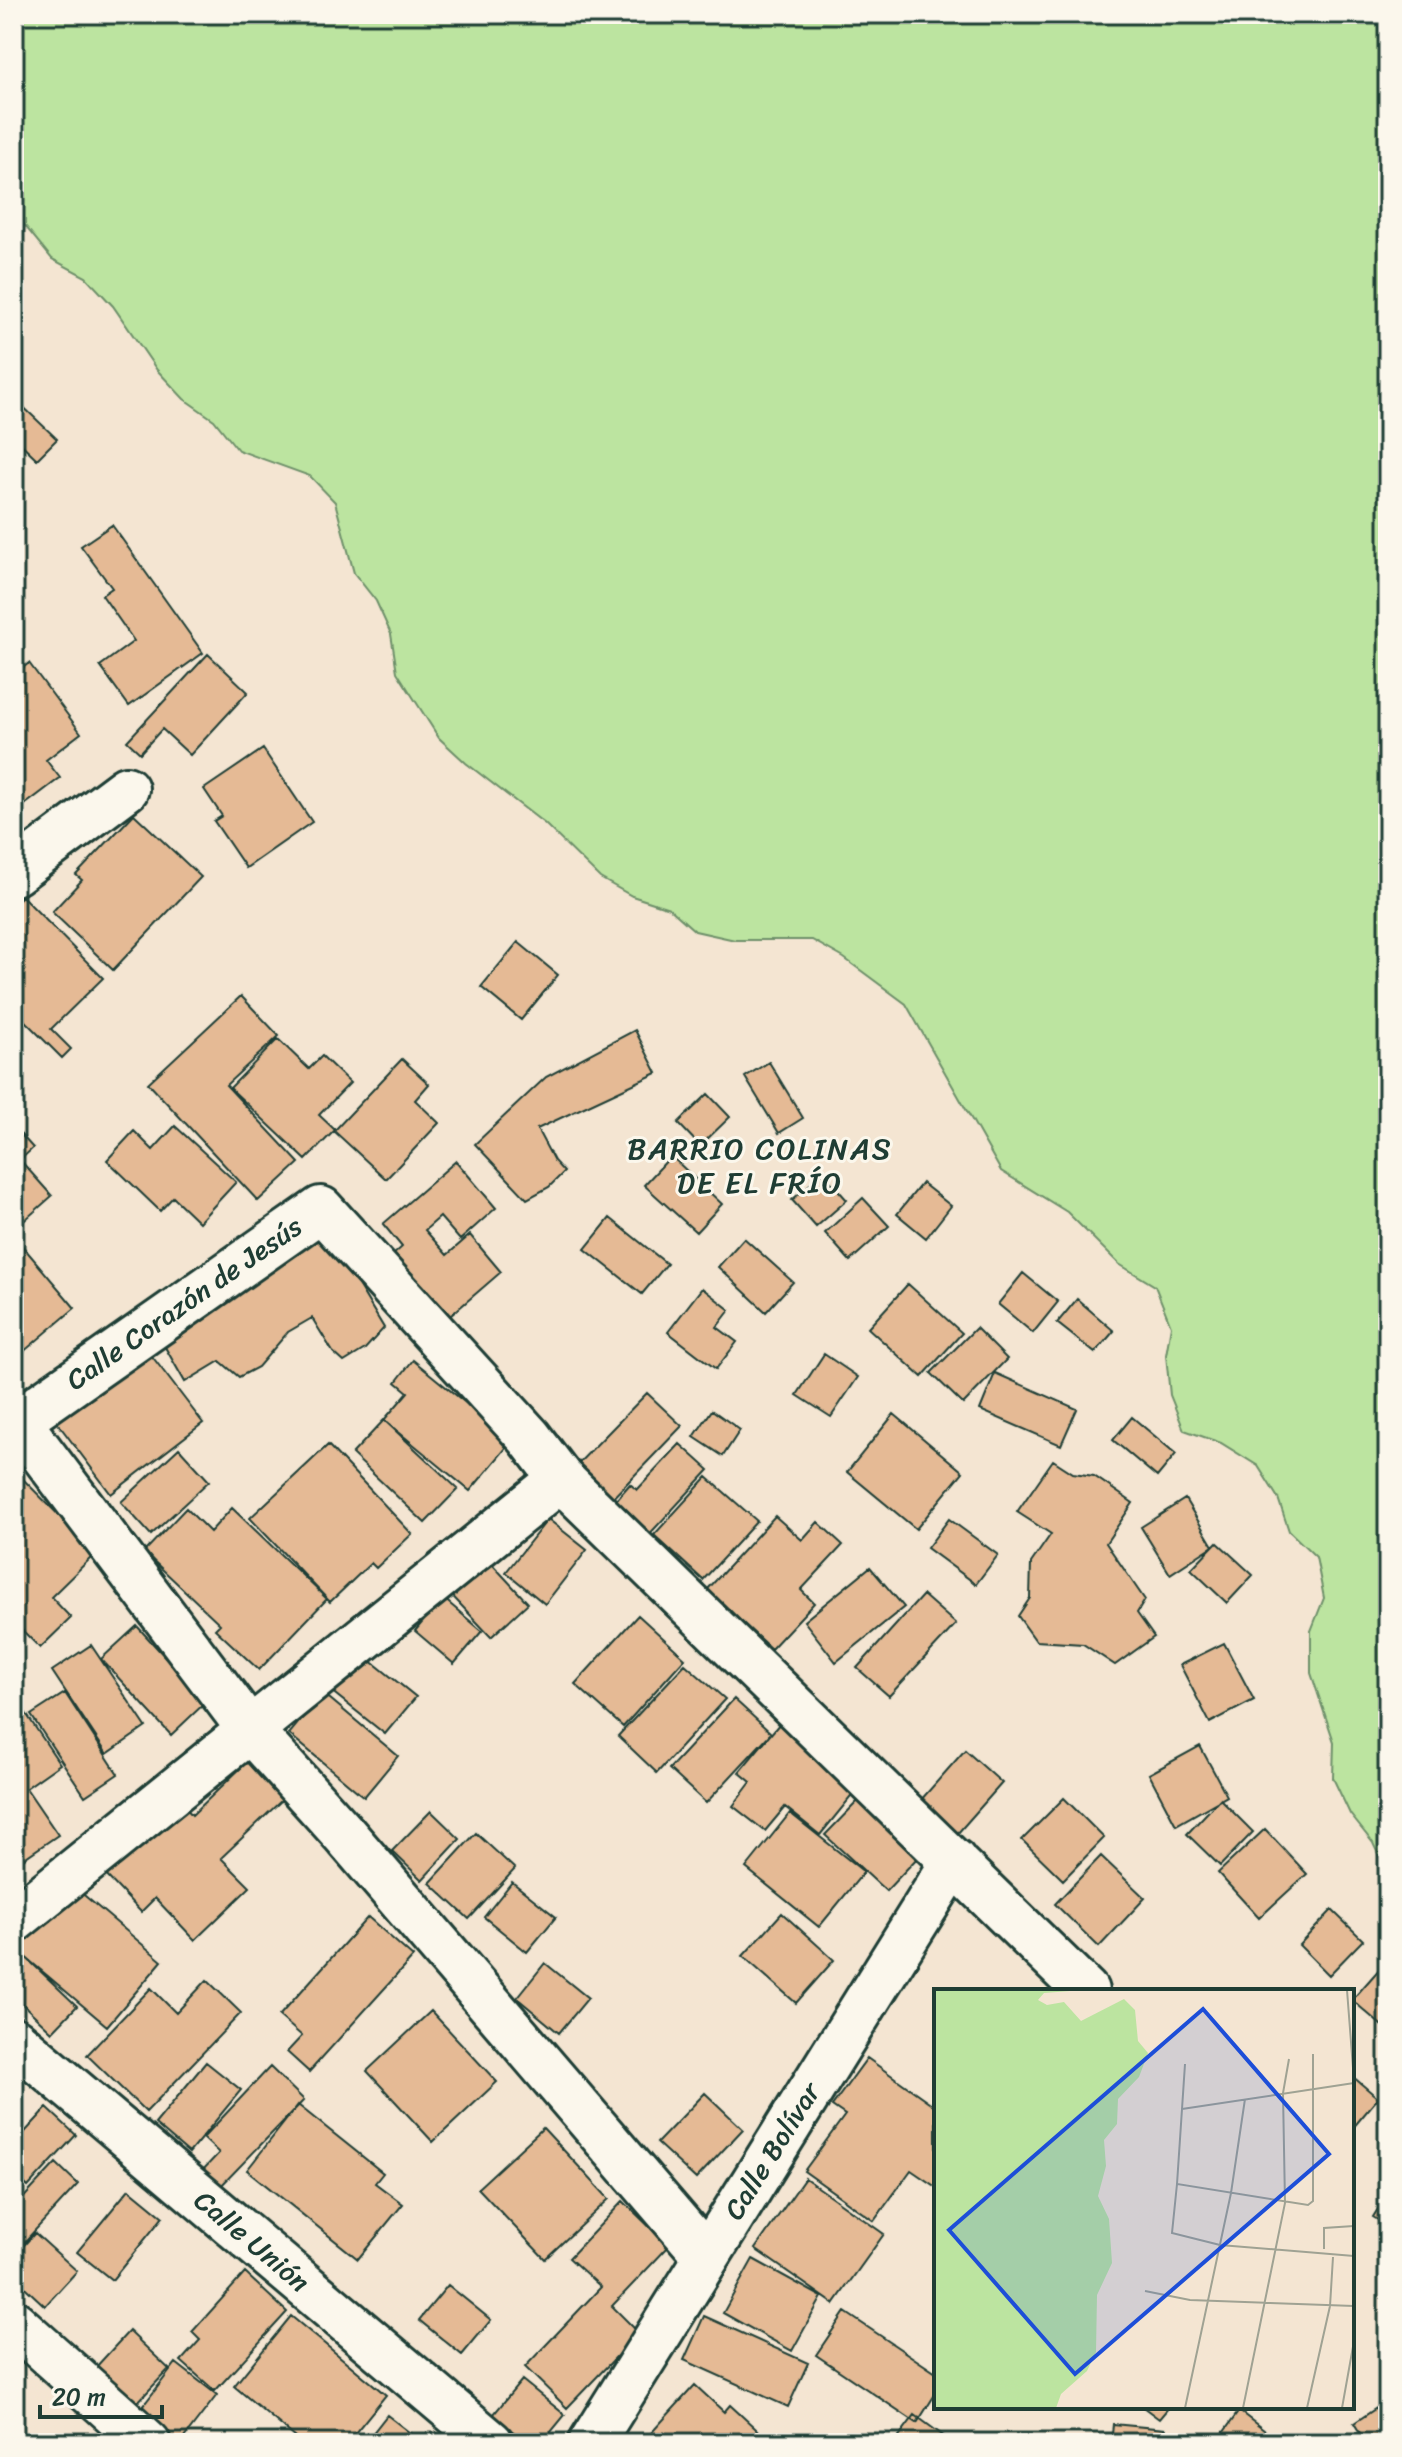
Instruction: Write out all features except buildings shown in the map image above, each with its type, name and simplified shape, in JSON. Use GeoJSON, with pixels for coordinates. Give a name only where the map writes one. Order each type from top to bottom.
{"type":"FeatureCollection","features":[{"type":"Feature","properties":{"kind":"street"},"geometry":{"type":"LineString","coordinates":[[14,873],[126,789]]}},
{"type":"Feature","properties":{"kind":"street","name":"Calle Corazón de Jesús"},"geometry":{"type":"LineString","coordinates":[[15,1420],[315,1210],[327,1213],[529,1437],[561,1479]]}},
{"type":"Feature","properties":{"kind":"street"},"geometry":{"type":"LineString","coordinates":[[15,1420],[250,1730],[344,1834],[706,2256]]}},
{"type":"Feature","properties":{"kind":"street"},"geometry":{"type":"LineString","coordinates":[[14,1920],[561,1479],[1084,1989]]}},
{"type":"Feature","properties":{"kind":"street","name":"Calle Bolívar"},"geometry":{"type":"LineString","coordinates":[[591,2443],[954,1861]]}},
{"type":"Feature","properties":{"kind":"street","name":"Calle Unión"},"geometry":{"type":"LineString","coordinates":[[14,2040],[491,2443]]}},
{"type":"Feature","properties":{"kind":"street"},"geometry":{"type":"LineString","coordinates":[[14,2323],[148,2443]]}},
{"type":"Feature","properties":{"kind":"green space"},"geometry":{"type":"Polygon","coordinates":[[[14,14],[1388,14],[1388,1875],[1373,1843],[1350,1814],[1333,1778],[1334,1742],[1311,1673],[1311,1631],[1324,1598],[1316,1557],[1289,1531],[1278,1498],[1258,1466],[1221,1443],[1184,1430],[1170,1395],[1166,1355],[1171,1326],[1155,1286],[1119,1264],[1067,1212],[1001,1171],[906,1004],[844,958],[812,940],[735,940],[695,931],[669,908],[632,896],[600,878],[545,824],[466,763],[439,738],[397,672],[391,634],[376,601],[354,573],[335,502],[310,476],[238,450],[214,420],[184,399],[157,370],[113,306],[86,277],[52,259],[21,221],[14,196],[14,14]]]}},
{"type":"Feature","properties":{"kind":"district","name":"BARRIO COLINAS DE EL FRÍO"},"geometry":{"type":"Point","coordinates":[760,1166]}}]}
